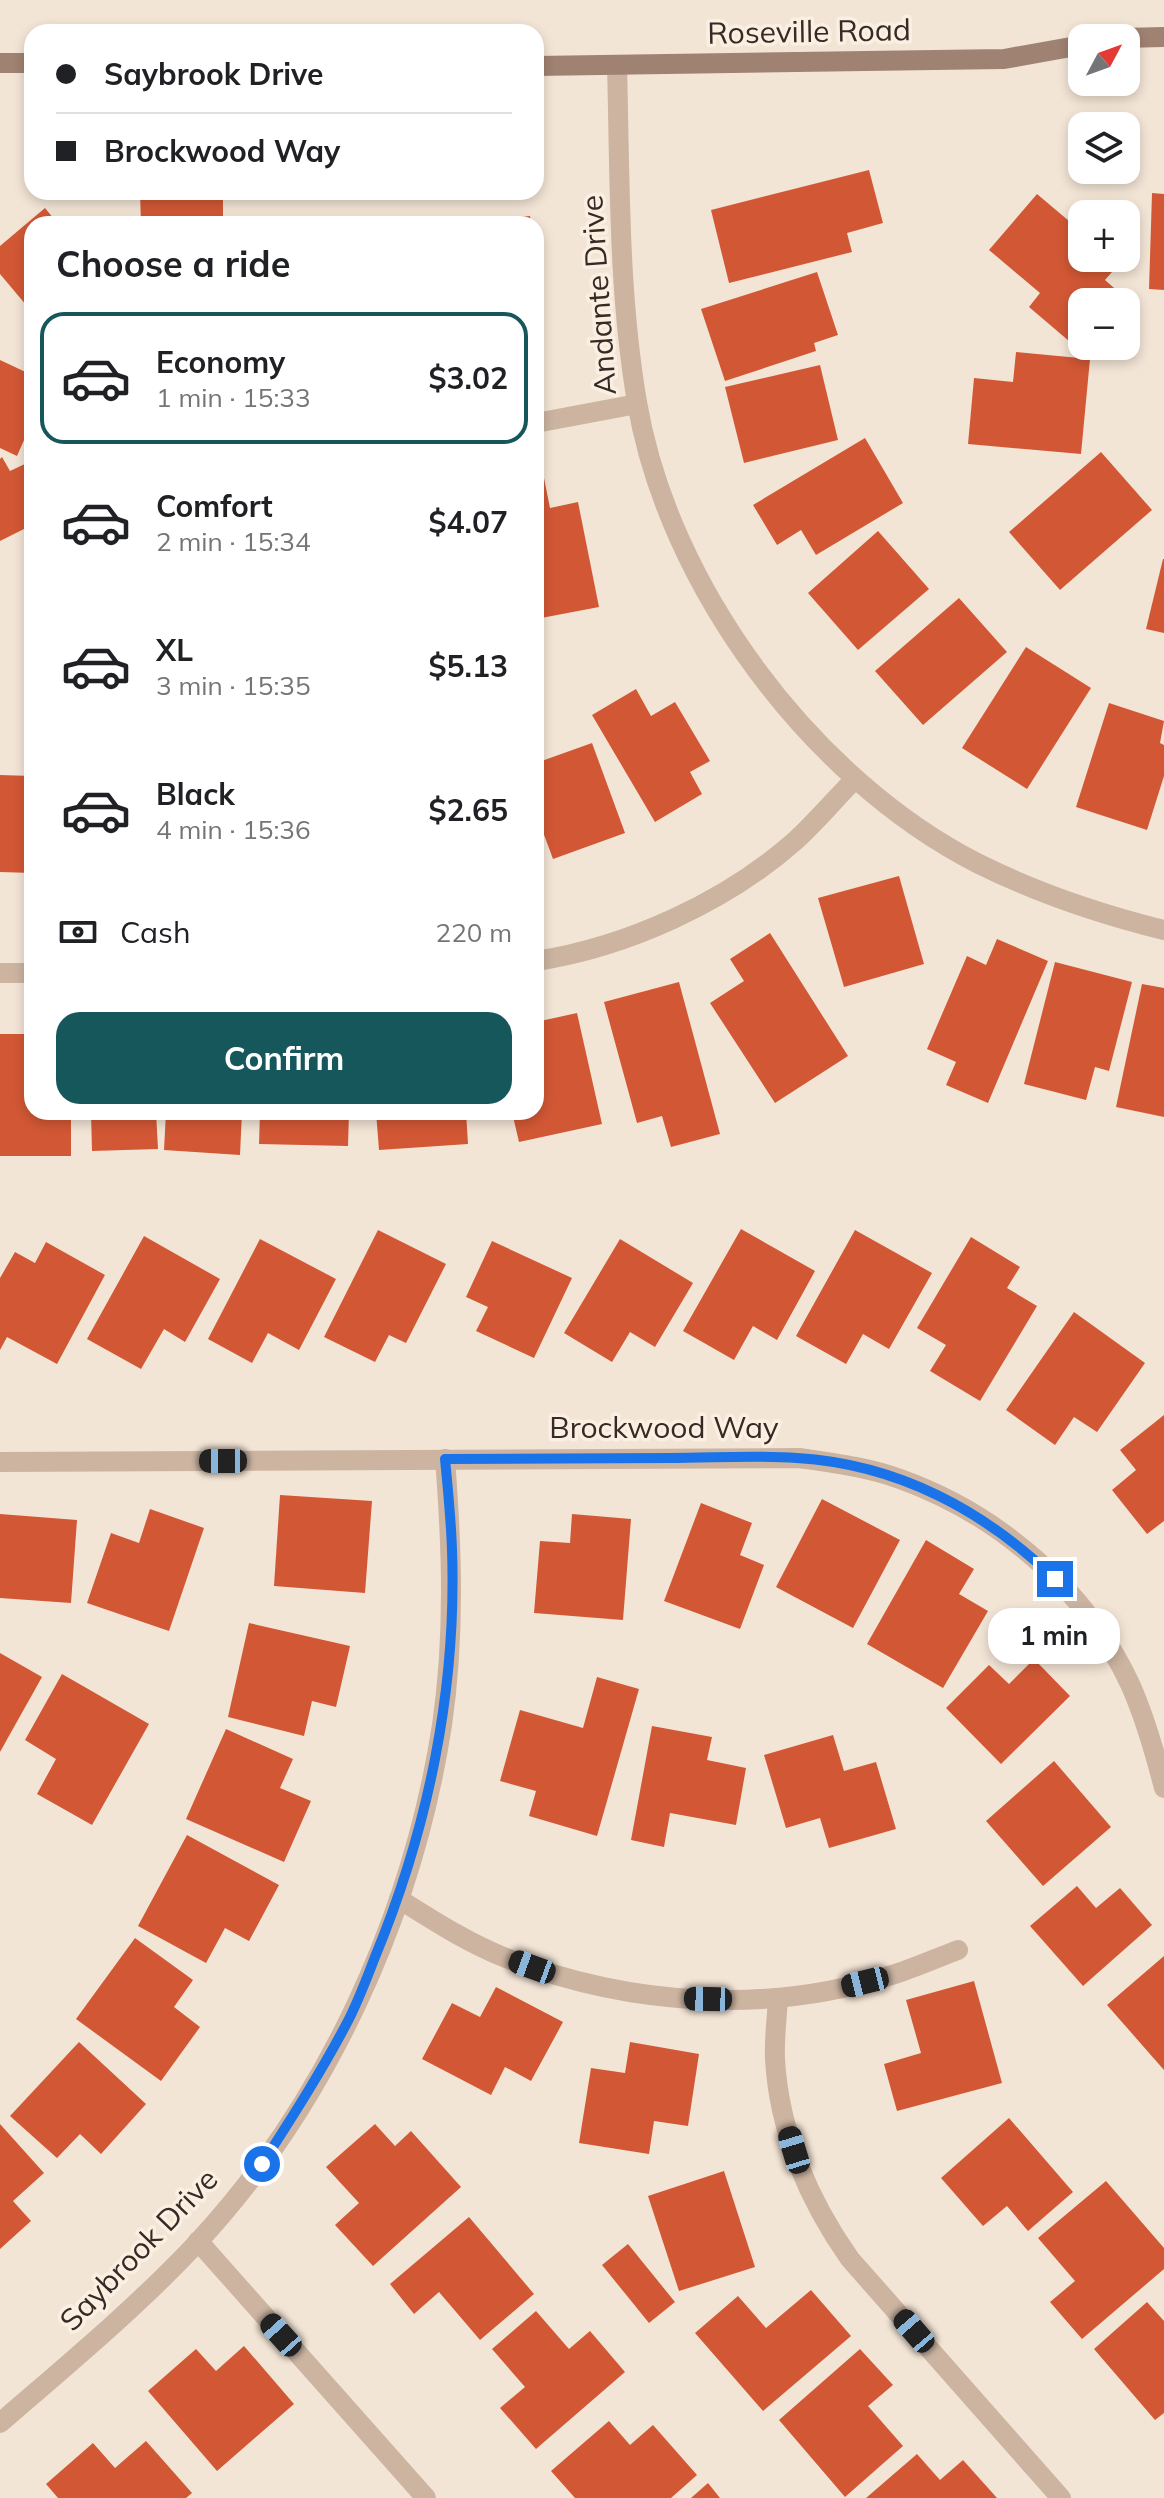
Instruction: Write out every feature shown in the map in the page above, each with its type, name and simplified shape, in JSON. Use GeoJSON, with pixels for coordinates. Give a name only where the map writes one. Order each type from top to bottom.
{"type":"FeatureCollection","features":[{"type":"Feature","properties":{"kind":"main road"},"geometry":{"type":"LineString","coordinates":[[1140,38],[1164,37]]}},
{"type":"Feature","properties":{"kind":"main road","name":"Roseville Road"},"geometry":{"type":"LineString","coordinates":[[544,66],[1004,59],[1068,48]]}},
{"type":"Feature","properties":{"kind":"main road"},"geometry":{"type":"LineString","coordinates":[[0,63],[24,63]]}},
{"type":"Feature","properties":{"kind":"street","name":"Andante Drive"},"geometry":{"type":"LineString","coordinates":[[617,65],[625,311],[637,404],[655,472],[680,538],[711,602],[770,689],[816,741],[855,779],[916,825],[974,861],[1039,892],[1105,915],[1164,930]]}},
{"type":"Feature","properties":{"kind":"street"},"geometry":{"type":"LineString","coordinates":[[544,421],[637,404]]}},
{"type":"Feature","properties":{"kind":"street"},"geometry":{"type":"LineString","coordinates":[[544,960],[633,936],[668,922],[734,885],[794,841],[855,779]]}},
{"type":"Feature","properties":{"kind":"street"},"geometry":{"type":"LineString","coordinates":[[0,973],[24,973]]}},
{"type":"Feature","properties":{"kind":"street","name":"Brockwood Way"},"geometry":{"type":"LineString","coordinates":[[0,1462],[799,1458],[878,1472],[965,1508],[1022,1547],[1072,1596],[1094,1623],[1129,1683],[1154,1748],[1164,1788]]}},
{"type":"Feature","properties":{"kind":"street","name":"Saybrook Drive"},"geometry":{"type":"LineString","coordinates":[[0,2423],[135,2306],[198,2241],[262,2164],[318,2077],[351,2016],[399,1899],[429,1791],[442,1723],[451,1619],[452,1550],[445,1459]]}},
{"type":"Feature","properties":{"kind":"street"},"geometry":{"type":"LineString","coordinates":[[399,1899],[450,1931],[504,1957],[560,1977],[618,1991],[678,1999],[778,1998],[836,1989],[894,1974],[958,1950]]}},
{"type":"Feature","properties":{"kind":"street"},"geometry":{"type":"LineString","coordinates":[[778,1998],[775,2060],[784,2120],[803,2179],[832,2234],[850,2259],[1061,2498]]}},
{"type":"Feature","properties":{"kind":"street"},"geometry":{"type":"LineString","coordinates":[[198,2241],[426,2498]]}},
{"type":"Feature","properties":{"kind":"building"},"geometry":{"type":"Polygon","coordinates":[[[869,170],[883,223],[847,233],[852,252],[729,283],[711,210],[869,170]]]}},
{"type":"Feature","properties":{"kind":"building"},"geometry":{"type":"Polygon","coordinates":[[[1152,193],[1164,194],[1164,290],[1149,289],[1152,193]]]}},
{"type":"Feature","properties":{"kind":"building"},"geometry":{"type":"Polygon","coordinates":[[[1037,194],[1068,220],[1068,272],[1112,272],[1105,280],[1114,288],[1068,288],[1068,340],[1029,307],[1040,293],[989,250],[1037,194]]]}},
{"type":"Feature","properties":{"kind":"building"},"geometry":{"type":"Polygon","coordinates":[[[140,200],[223,200],[223,216],[141,216],[140,200]]]}},
{"type":"Feature","properties":{"kind":"building"},"geometry":{"type":"Polygon","coordinates":[[[45,208],[52,216],[36,216],[45,208]]]}},
{"type":"Feature","properties":{"kind":"building"},"geometry":{"type":"Polygon","coordinates":[[[24,226],[24,302],[0,274],[0,246],[24,226]]]}},
{"type":"Feature","properties":{"kind":"building"},"geometry":{"type":"Polygon","coordinates":[[[817,272],[838,335],[814,343],[816,351],[725,381],[701,309],[817,272]]]}},
{"type":"Feature","properties":{"kind":"building"},"geometry":{"type":"Polygon","coordinates":[[[1016,352],[1090,360],[1081,454],[968,444],[974,378],[1013,382],[1016,352]]]}},
{"type":"Feature","properties":{"kind":"building"},"geometry":{"type":"Polygon","coordinates":[[[0,360],[24,371],[24,440],[17,456],[0,448],[0,360]]]}},
{"type":"Feature","properties":{"kind":"building"},"geometry":{"type":"Polygon","coordinates":[[[820,365],[838,440],[744,463],[725,387],[820,365]]]}},
{"type":"Feature","properties":{"kind":"building"},"geometry":{"type":"Polygon","coordinates":[[[865,438],[903,503],[816,555],[801,530],[777,545],[753,505],[865,438]]]}},
{"type":"Feature","properties":{"kind":"building"},"geometry":{"type":"Polygon","coordinates":[[[1101,452],[1152,510],[1060,590],[1009,532],[1101,452]]]}},
{"type":"Feature","properties":{"kind":"building"},"geometry":{"type":"Polygon","coordinates":[[[2,457],[10,471],[24,464],[24,529],[0,541],[2,457]]]}},
{"type":"Feature","properties":{"kind":"building"},"geometry":{"type":"Polygon","coordinates":[[[544,478],[550,508],[578,502],[599,607],[544,617],[544,478]]]}},
{"type":"Feature","properties":{"kind":"building"},"geometry":{"type":"Polygon","coordinates":[[[878,531],[929,589],[858,650],[808,593],[878,531]]]}},
{"type":"Feature","properties":{"kind":"building"},"geometry":{"type":"Polygon","coordinates":[[[1164,559],[1164,633],[1146,629],[1164,559]]]}},
{"type":"Feature","properties":{"kind":"building"},"geometry":{"type":"Polygon","coordinates":[[[959,598],[1007,652],[923,725],[875,671],[959,598]]]}},
{"type":"Feature","properties":{"kind":"building"},"geometry":{"type":"Polygon","coordinates":[[[1026,647],[1091,688],[1027,789],[962,748],[1026,647]]]}},
{"type":"Feature","properties":{"kind":"building"},"geometry":{"type":"Polygon","coordinates":[[[636,689],[651,716],[675,702],[710,761],[690,772],[702,794],[655,822],[592,715],[636,689]]]}},
{"type":"Feature","properties":{"kind":"building"},"geometry":{"type":"Polygon","coordinates":[[[1109,703],[1164,721],[1160,743],[1164,745],[1164,776],[1147,830],[1076,807],[1109,703]]]}},
{"type":"Feature","properties":{"kind":"building"},"geometry":{"type":"Polygon","coordinates":[[[592,743],[625,833],[553,859],[544,835],[544,760],[592,743]]]}},
{"type":"Feature","properties":{"kind":"building"},"geometry":{"type":"Polygon","coordinates":[[[0,775],[24,776],[24,873],[0,872],[0,775]]]}},
{"type":"Feature","properties":{"kind":"building"},"geometry":{"type":"Polygon","coordinates":[[[899,876],[924,964],[844,987],[818,898],[899,876]]]}},
{"type":"Feature","properties":{"kind":"building"},"geometry":{"type":"Polygon","coordinates":[[[770,933],[848,1056],[775,1103],[710,1003],[744,981],[730,959],[770,933]]]}},
{"type":"Feature","properties":{"kind":"building"},"geometry":{"type":"Polygon","coordinates":[[[997,939],[1048,961],[988,1103],[946,1085],[956,1062],[927,1049],[967,956],[986,965],[997,939]]]}},
{"type":"Feature","properties":{"kind":"building"},"geometry":{"type":"Polygon","coordinates":[[[1055,962],[1132,982],[1109,1071],[1095,1067],[1086,1100],[1024,1084],[1055,962]]]}},
{"type":"Feature","properties":{"kind":"building"},"geometry":{"type":"Polygon","coordinates":[[[679,982],[720,1134],[671,1147],[662,1116],[637,1123],[604,1002],[679,982]]]}},
{"type":"Feature","properties":{"kind":"building"},"geometry":{"type":"Polygon","coordinates":[[[1142,984],[1164,988],[1164,1117],[1116,1107],[1142,984]]]}},
{"type":"Feature","properties":{"kind":"building"},"geometry":{"type":"Polygon","coordinates":[[[577,1013],[602,1124],[519,1142],[514,1120],[544,1120],[544,1020],[577,1013]]]}},
{"type":"Feature","properties":{"kind":"building"},"geometry":{"type":"Polygon","coordinates":[[[0,1034],[24,1034],[24,1120],[71,1120],[71,1156],[0,1156],[0,1034]]]}},
{"type":"Feature","properties":{"kind":"building"},"geometry":{"type":"Polygon","coordinates":[[[91,1120],[156,1120],[158,1149],[92,1151],[91,1120]]]}},
{"type":"Feature","properties":{"kind":"building"},"geometry":{"type":"Polygon","coordinates":[[[166,1120],[242,1120],[240,1155],[164,1150],[166,1120]]]}},
{"type":"Feature","properties":{"kind":"building"},"geometry":{"type":"Polygon","coordinates":[[[260,1120],[349,1120],[348,1146],[259,1144],[260,1120]]]}},
{"type":"Feature","properties":{"kind":"building"},"geometry":{"type":"Polygon","coordinates":[[[377,1120],[466,1120],[468,1144],[379,1150],[377,1120]]]}},
{"type":"Feature","properties":{"kind":"building"},"geometry":{"type":"Polygon","coordinates":[[[741,1229],[815,1271],[777,1340],[753,1326],[734,1360],[683,1331],[741,1229]]]}},
{"type":"Feature","properties":{"kind":"building"},"geometry":{"type":"Polygon","coordinates":[[[378,1230],[446,1264],[406,1343],[389,1335],[375,1362],[324,1337],[378,1230]]]}},
{"type":"Feature","properties":{"kind":"building"},"geometry":{"type":"Polygon","coordinates":[[[855,1230],[932,1273],[889,1349],[863,1334],[846,1364],[796,1336],[855,1230]]]}},
{"type":"Feature","properties":{"kind":"building"},"geometry":{"type":"Polygon","coordinates":[[[144,1236],[220,1279],[185,1342],[164,1329],[141,1369],[87,1339],[144,1236]]]}},
{"type":"Feature","properties":{"kind":"building"},"geometry":{"type":"Polygon","coordinates":[[[971,1237],[1020,1267],[1007,1288],[1037,1306],[980,1401],[930,1371],[946,1345],[917,1328],[971,1237]]]}},
{"type":"Feature","properties":{"kind":"building"},"geometry":{"type":"Polygon","coordinates":[[[260,1239],[336,1279],[299,1350],[268,1333],[252,1363],[208,1339],[260,1239]]]}},
{"type":"Feature","properties":{"kind":"building"},"geometry":{"type":"Polygon","coordinates":[[[620,1239],[693,1283],[655,1347],[630,1332],[612,1362],[564,1333],[620,1239]]]}},
{"type":"Feature","properties":{"kind":"building"},"geometry":{"type":"Polygon","coordinates":[[[492,1241],[572,1278],[534,1358],[476,1331],[488,1307],[466,1297],[492,1241]]]}},
{"type":"Feature","properties":{"kind":"building"},"geometry":{"type":"Polygon","coordinates":[[[46,1242],[105,1275],[57,1364],[7,1337],[0,1350],[0,1278],[15,1252],[35,1263],[46,1242]]]}},
{"type":"Feature","properties":{"kind":"building"},"geometry":{"type":"Polygon","coordinates":[[[1074,1312],[1145,1363],[1097,1432],[1074,1417],[1055,1445],[1006,1410],[1074,1312]]]}},
{"type":"Feature","properties":{"kind":"building"},"geometry":{"type":"Polygon","coordinates":[[[1164,1415],[1164,1521],[1147,1534],[1112,1490],[1136,1470],[1120,1450],[1164,1415]]]}},
{"type":"Feature","properties":{"kind":"building"},"geometry":{"type":"Polygon","coordinates":[[[280,1495],[372,1501],[365,1593],[274,1586],[280,1495]]]}},
{"type":"Feature","properties":{"kind":"building"},"geometry":{"type":"Polygon","coordinates":[[[822,1499],[900,1540],[853,1628],[776,1587],[822,1499]]]}},
{"type":"Feature","properties":{"kind":"building"},"geometry":{"type":"Polygon","coordinates":[[[701,1503],[752,1523],[740,1555],[764,1565],[740,1629],[664,1601],[701,1503]]]}},
{"type":"Feature","properties":{"kind":"building"},"geometry":{"type":"Polygon","coordinates":[[[150,1509],[204,1528],[169,1631],[87,1603],[111,1533],[139,1543],[150,1509]]]}},
{"type":"Feature","properties":{"kind":"building"},"geometry":{"type":"Polygon","coordinates":[[[0,1514],[77,1520],[71,1603],[0,1598],[0,1514]]]}},
{"type":"Feature","properties":{"kind":"building"},"geometry":{"type":"Polygon","coordinates":[[[572,1514],[631,1519],[623,1620],[534,1613],[540,1541],[570,1543],[572,1514]]]}},
{"type":"Feature","properties":{"kind":"building"},"geometry":{"type":"Polygon","coordinates":[[[926,1540],[974,1569],[959,1594],[988,1611],[943,1688],[867,1644],[926,1540]]]}},
{"type":"Feature","properties":{"kind":"building"},"geometry":{"type":"Polygon","coordinates":[[[249,1623],[350,1646],[336,1707],[312,1701],[304,1736],[228,1717],[249,1623]]]}},
{"type":"Feature","properties":{"kind":"building"},"geometry":{"type":"Polygon","coordinates":[[[0,1653],[42,1677],[0,1752],[0,1653]]]}},
{"type":"Feature","properties":{"kind":"building"},"geometry":{"type":"Polygon","coordinates":[[[1034,1659],[1070,1696],[1001,1764],[946,1708],[989,1665],[1009,1684],[1034,1659]]]}},
{"type":"Feature","properties":{"kind":"building"},"geometry":{"type":"Polygon","coordinates":[[[62,1674],[149,1724],[92,1825],[37,1794],[56,1759],[25,1740],[62,1674]]]}},
{"type":"Feature","properties":{"kind":"building"},"geometry":{"type":"Polygon","coordinates":[[[597,1677],[639,1689],[597,1836],[529,1816],[536,1791],[500,1781],[520,1710],[583,1728],[597,1677]]]}},
{"type":"Feature","properties":{"kind":"building"},"geometry":{"type":"Polygon","coordinates":[[[652,1726],[712,1737],[707,1760],[746,1768],[736,1825],[670,1813],[664,1847],[631,1840],[652,1726]]]}},
{"type":"Feature","properties":{"kind":"building"},"geometry":{"type":"Polygon","coordinates":[[[226,1729],[293,1759],[280,1788],[311,1801],[284,1862],[186,1819],[226,1729]]]}},
{"type":"Feature","properties":{"kind":"building"},"geometry":{"type":"Polygon","coordinates":[[[833,1735],[844,1771],[876,1762],[896,1829],[829,1848],[820,1818],[786,1828],[764,1755],[833,1735]]]}},
{"type":"Feature","properties":{"kind":"building"},"geometry":{"type":"Polygon","coordinates":[[[1054,1761],[1111,1827],[1043,1886],[986,1821],[1054,1761]]]}},
{"type":"Feature","properties":{"kind":"building"},"geometry":{"type":"Polygon","coordinates":[[[187,1835],[279,1885],[249,1941],[225,1928],[206,1963],[138,1926],[187,1835]]]}},
{"type":"Feature","properties":{"kind":"building"},"geometry":{"type":"Polygon","coordinates":[[[1077,1886],[1096,1908],[1120,1888],[1152,1925],[1083,1986],[1030,1926],[1077,1886]]]}},
{"type":"Feature","properties":{"kind":"building"},"geometry":{"type":"Polygon","coordinates":[[[135,1938],[193,1980],[174,2007],[200,2027],[161,2081],[76,2019],[135,1938]]]}},
{"type":"Feature","properties":{"kind":"building"},"geometry":{"type":"Polygon","coordinates":[[[1164,1956],[1164,2070],[1107,2005],[1164,1956]]]}},
{"type":"Feature","properties":{"kind":"building"},"geometry":{"type":"Polygon","coordinates":[[[974,1981],[1002,2083],[897,2111],[884,2064],[921,2053],[906,2000],[974,1981]]]}},
{"type":"Feature","properties":{"kind":"building"},"geometry":{"type":"Polygon","coordinates":[[[496,1987],[563,2022],[531,2081],[505,2067],[491,2095],[422,2059],[452,2003],[480,2017],[496,1987]]]}},
{"type":"Feature","properties":{"kind":"building"},"geometry":{"type":"Polygon","coordinates":[[[79,2042],[146,2104],[101,2154],[80,2134],[57,2158],[10,2116],[79,2042]]]}},
{"type":"Feature","properties":{"kind":"building"},"geometry":{"type":"Polygon","coordinates":[[[630,2042],[699,2054],[688,2126],[654,2121],[649,2154],[579,2143],[591,2068],[625,2073],[630,2042]]]}},
{"type":"Feature","properties":{"kind":"building"},"geometry":{"type":"Polygon","coordinates":[[[1009,2118],[1073,2192],[1028,2231],[1007,2206],[983,2226],[941,2178],[1009,2118]]]}},
{"type":"Feature","properties":{"kind":"building"},"geometry":{"type":"Polygon","coordinates":[[[0,2124],[44,2173],[13,2201],[31,2221],[0,2249],[0,2124]]]}},
{"type":"Feature","properties":{"kind":"building"},"geometry":{"type":"Polygon","coordinates":[[[375,2124],[395,2146],[411,2131],[461,2187],[373,2266],[335,2225],[359,2203],[326,2167],[375,2124]]]}},
{"type":"Feature","properties":{"kind":"building"},"geometry":{"type":"Polygon","coordinates":[[[724,2171],[755,2267],[679,2291],[648,2196],[724,2171]]]}},
{"type":"Feature","properties":{"kind":"building"},"geometry":{"type":"Polygon","coordinates":[[[1106,2181],[1164,2248],[1164,2269],[1082,2339],[1050,2302],[1075,2281],[1038,2238],[1106,2181]]]}},
{"type":"Feature","properties":{"kind":"building"},"geometry":{"type":"Polygon","coordinates":[[[469,2217],[534,2294],[480,2340],[439,2292],[414,2314],[390,2284],[469,2217]]]}},
{"type":"Feature","properties":{"kind":"building"},"geometry":{"type":"Polygon","coordinates":[[[628,2244],[675,2302],[649,2323],[602,2265],[628,2244]]]}},
{"type":"Feature","properties":{"kind":"building"},"geometry":{"type":"Polygon","coordinates":[[[811,2290],[851,2336],[763,2411],[695,2333],[738,2296],[766,2328],[811,2290]]]}},
{"type":"Feature","properties":{"kind":"building"},"geometry":{"type":"Polygon","coordinates":[[[1147,2302],[1164,2321],[1164,2413],[1155,2420],[1094,2349],[1147,2302]]]}},
{"type":"Feature","properties":{"kind":"building"},"geometry":{"type":"Polygon","coordinates":[[[536,2311],[569,2349],[590,2331],[625,2372],[536,2449],[500,2408],[525,2387],[492,2349],[536,2311]]]}},
{"type":"Feature","properties":{"kind":"building"},"geometry":{"type":"Polygon","coordinates":[[[244,2346],[294,2404],[217,2471],[148,2391],[196,2349],[216,2371],[244,2346]]]}},
{"type":"Feature","properties":{"kind":"building"},"geometry":{"type":"Polygon","coordinates":[[[860,2349],[893,2385],[868,2406],[903,2446],[845,2497],[779,2420],[860,2349]]]}},
{"type":"Feature","properties":{"kind":"building"},"geometry":{"type":"Polygon","coordinates":[[[609,2421],[630,2445],[653,2425],[697,2475],[671,2498],[575,2498],[551,2471],[609,2421]]]}},
{"type":"Feature","properties":{"kind":"building"},"geometry":{"type":"Polygon","coordinates":[[[146,2441],[192,2493],[186,2498],[58,2498],[46,2484],[93,2443],[115,2468],[146,2441]]]}},
{"type":"Feature","properties":{"kind":"building"},"geometry":{"type":"Polygon","coordinates":[[[917,2454],[940,2480],[963,2460],[997,2498],[866,2498],[917,2454]]]}},
{"type":"Feature","properties":{"kind":"building"},"geometry":{"type":"Polygon","coordinates":[[[708,2483],[720,2498],[691,2498],[708,2483]]]}},
{"type":"Feature","properties":{"kind":"route"},"geometry":{"type":"LineString","coordinates":[[262,2164],[318,2077],[351,2016],[399,1899],[429,1791],[442,1723],[451,1619],[452,1550],[445,1459],[799,1458],[867,1469],[901,1479],[965,1508],[1022,1547],[1055,1579]]}}]}
